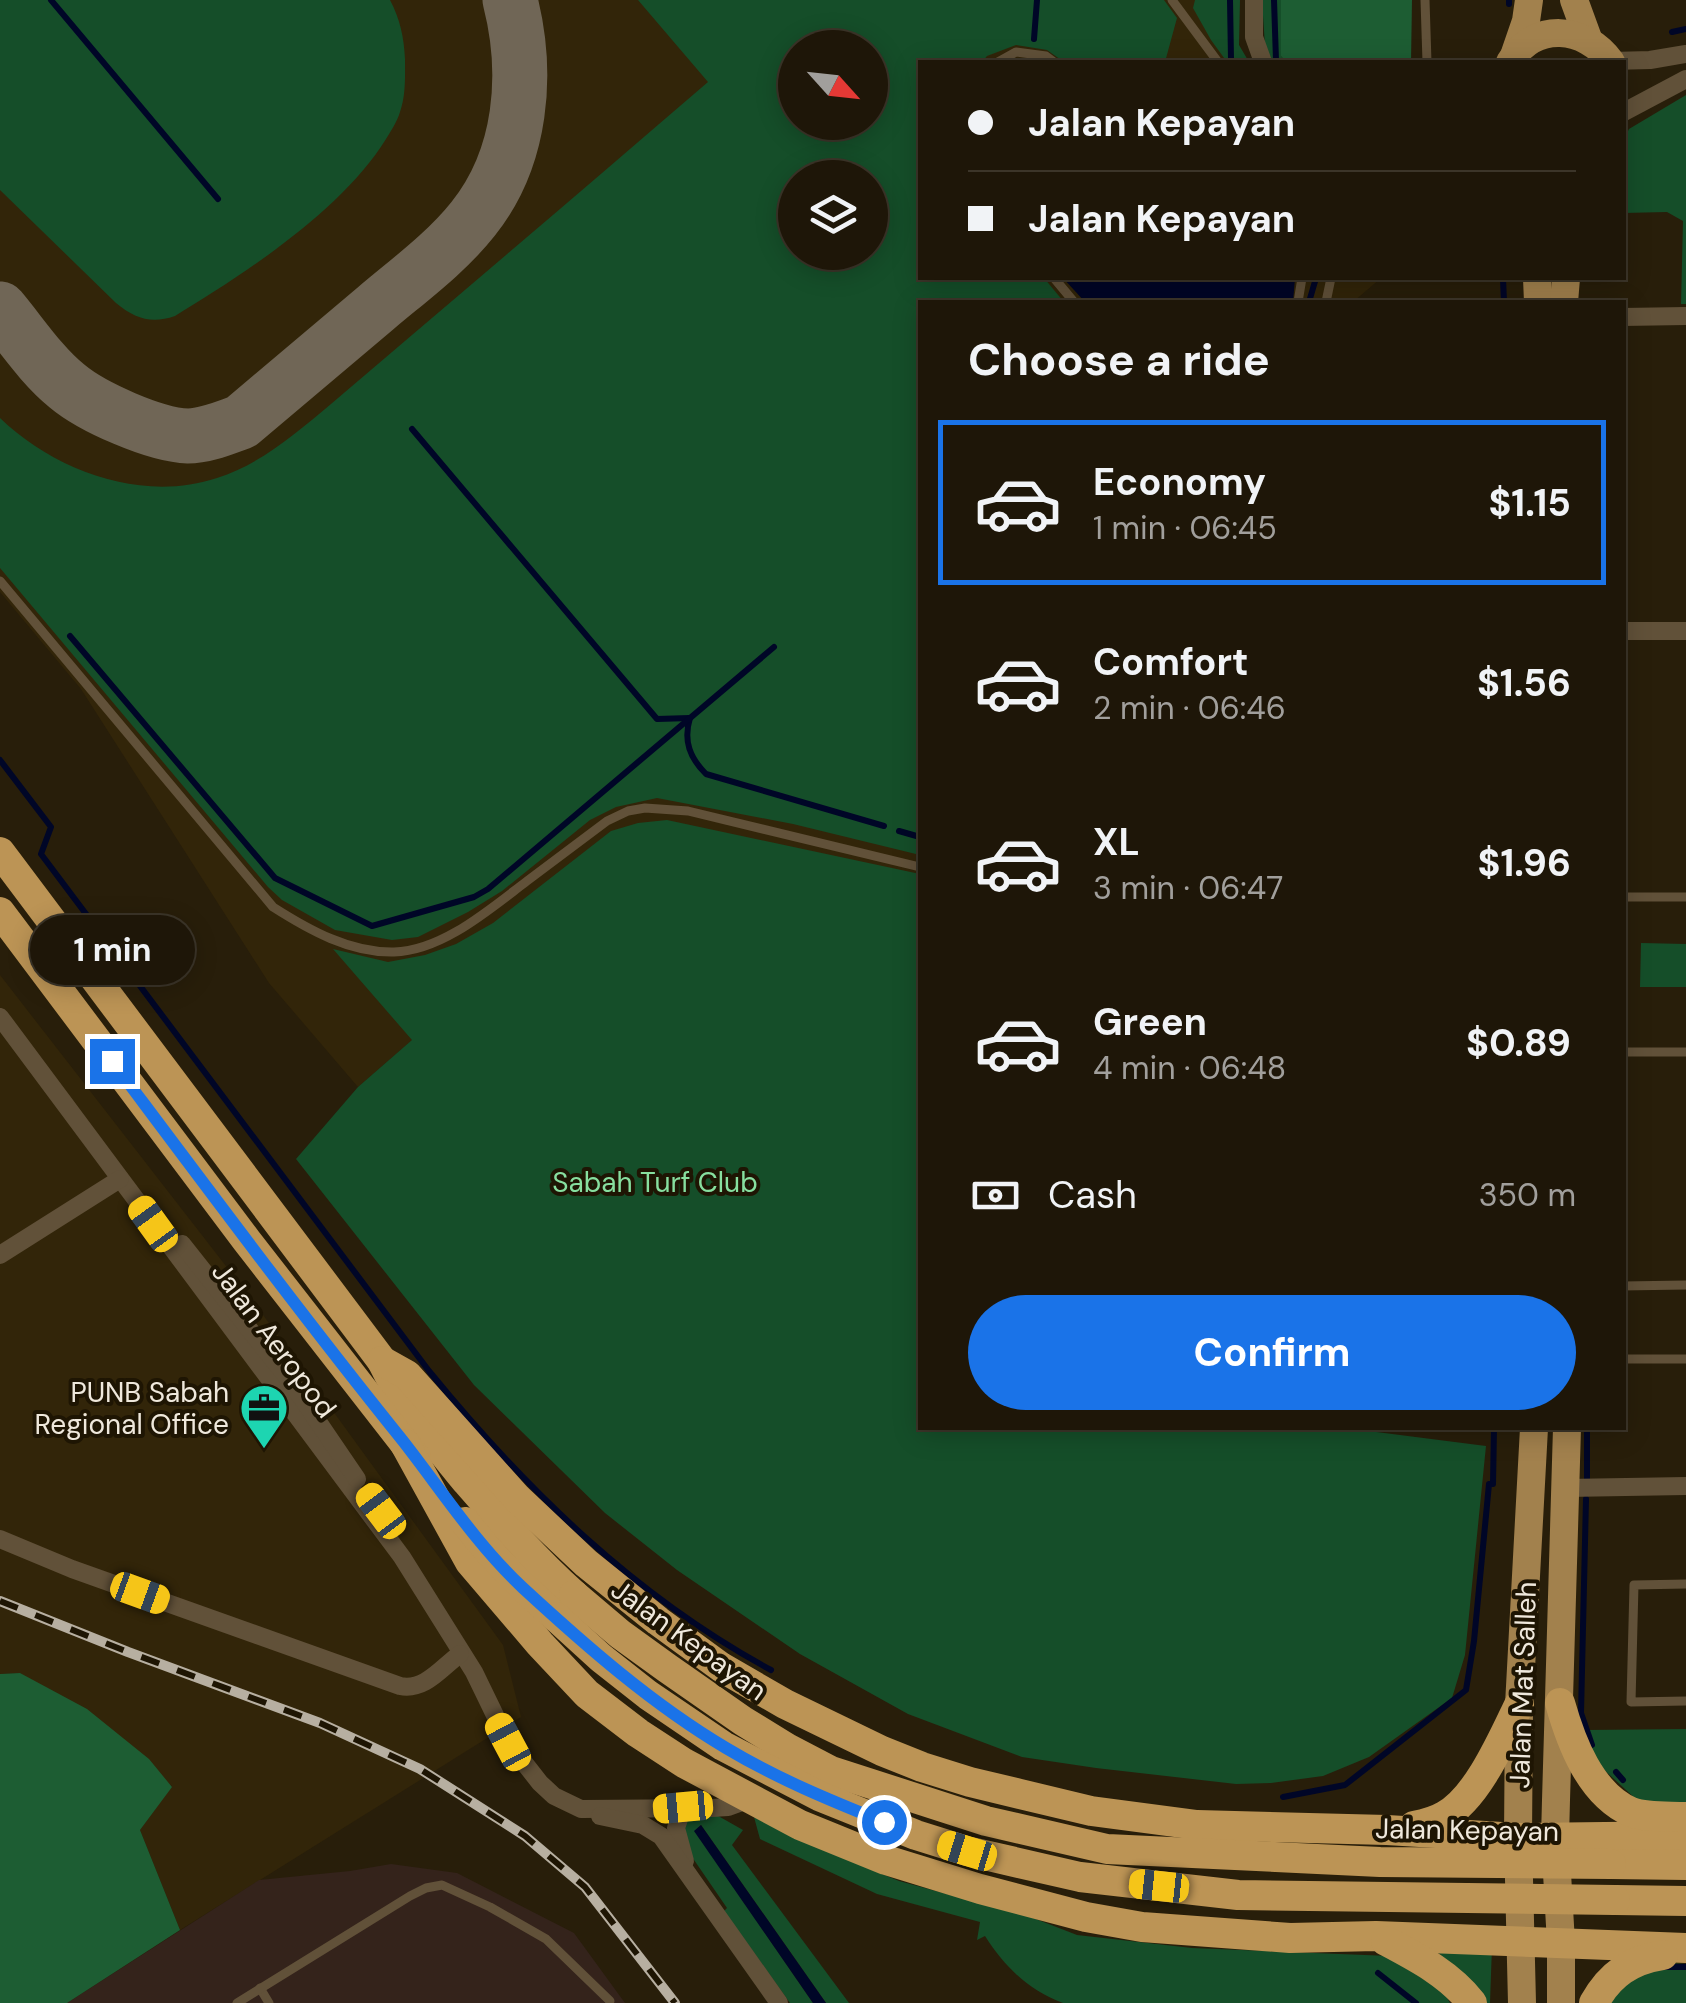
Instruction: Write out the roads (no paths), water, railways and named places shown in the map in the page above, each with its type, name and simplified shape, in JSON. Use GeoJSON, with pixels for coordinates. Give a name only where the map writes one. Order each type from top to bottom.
{"type":"FeatureCollection","features":[{"type":"Feature","properties":{"kind":"highway","name":"Jalan Kepayan"},"geometry":{"type":"LineString","coordinates":[[0,852],[382,1361],[396,1390],[426,1433],[542,1567],[601,1658],[723,1746],[819,1796],[916,1835],[1080,1878],[1238,1895],[1686,1901]]}},
{"type":"Feature","properties":{"kind":"highway","name":"Jalan Kepayan"},"geometry":{"type":"LineString","coordinates":[[0,912],[247,1241],[485,1548],[521,1586],[620,1634],[787,1748],[831,1771],[916,1800],[1107,1849],[1380,1862],[1686,1865]]}},
{"type":"Feature","properties":{"kind":"highway"},"geometry":{"type":"LineString","coordinates":[[382,1361],[408,1375],[517,1498],[586,1564],[658,1621],[721,1668],[882,1751],[970,1782],[1091,1811],[1197,1825],[1518,1838],[1686,1836]]}},
{"type":"Feature","properties":{"kind":"highway"},"geometry":{"type":"LineString","coordinates":[[405,1444],[470,1562],[587,1694],[684,1763],[750,1800],[886,1860],[980,1890],[1142,1927],[1290,1938],[1376,1936],[1686,1949]]}},
{"type":"Feature","properties":{"kind":"highway"},"geometry":{"type":"LineString","coordinates":[[1560,1703],[1589,1773],[1607,1796],[1633,1813],[1686,1816]]}},
{"type":"Feature","properties":{"kind":"highway"},"geometry":{"type":"LineString","coordinates":[[1386,1830],[1420,1825],[1447,1815],[1467,1796],[1489,1765],[1519,1705]]}},
{"type":"Feature","properties":{"kind":"highway"},"geometry":{"type":"LineString","coordinates":[[1376,1936],[1444,1975],[1472,2003]]}},
{"type":"Feature","properties":{"kind":"highway"},"geometry":{"type":"LineString","coordinates":[[1594,2003],[1604,1986],[1627,1965],[1686,1949]]}},
{"type":"Feature","properties":{"kind":"main road"},"geometry":{"type":"LineString","coordinates":[[1511,60],[1526,21],[1529,0]]}},
{"type":"Feature","properties":{"kind":"main road"},"geometry":{"type":"LineString","coordinates":[[1574,0],[1589,40]]}},
{"type":"Feature","properties":{"kind":"main road"},"geometry":{"type":"LineString","coordinates":[[1511,60],[1535,38],[1559,32],[1584,37],[1609,60]]}},
{"type":"Feature","properties":{"kind":"main road","name":"Jalan Mat Salleh"},"geometry":{"type":"LineString","coordinates":[[1522,2003],[1519,1705],[1534,1430]]}},
{"type":"Feature","properties":{"kind":"main road","name":"Jalan Mat Salleh"},"geometry":{"type":"LineString","coordinates":[[1561,2003],[1556,1838],[1567,1430]]}},
{"type":"Feature","properties":{"kind":"street"},"geometry":{"type":"LineString","coordinates":[[1254,0],[1254,37],[1262,60]]}},
{"type":"Feature","properties":{"kind":"street"},"geometry":{"type":"LineString","coordinates":[[1626,61],[1686,54]]}},
{"type":"Feature","properties":{"kind":"street"},"geometry":{"type":"LineString","coordinates":[[1626,111],[1686,80]]}},
{"type":"Feature","properties":{"kind":"street"},"geometry":{"type":"LineString","coordinates":[[1626,317],[1686,316]]}},
{"type":"Feature","properties":{"kind":"street"},"geometry":{"type":"LineString","coordinates":[[1626,631],[1686,631]]}},
{"type":"Feature","properties":{"kind":"street","name":"Jalan Aeropod"},"geometry":{"type":"LineString","coordinates":[[0,1017],[402,1557],[474,1672],[508,1742],[540,1783],[554,1796],[581,1809],[643,1825],[661,1836],[780,2003]]}},
{"type":"Feature","properties":{"kind":"street"},"geometry":{"type":"LineString","coordinates":[[0,1255],[120,1178]]}},
{"type":"Feature","properties":{"kind":"street"},"geometry":{"type":"LineString","coordinates":[[1566,1488],[1686,1486]]}},
{"type":"Feature","properties":{"kind":"street"},"geometry":{"type":"LineString","coordinates":[[0,1539],[400,1686],[424,1684],[460,1654]]}},
{"type":"Feature","properties":{"kind":"street"},"geometry":{"type":"LineString","coordinates":[[581,1809],[728,1807],[750,1800]]}},
{"type":"Feature","properties":{"kind":"street"},"geometry":{"type":"LineString","coordinates":[[683,1807],[676,1828],[691,1876]]}},
{"type":"Feature","properties":{"kind":"lane"},"geometry":{"type":"LineString","coordinates":[[1425,0],[1427,60]]}},
{"type":"Feature","properties":{"kind":"lane"},"geometry":{"type":"LineString","coordinates":[[1174,2],[1217,60]]}},
{"type":"Feature","properties":{"kind":"lane"},"geometry":{"type":"LineString","coordinates":[[1002,60],[1016,52],[1051,60]]}},
{"type":"Feature","properties":{"kind":"lane"},"geometry":{"type":"LineString","coordinates":[[1056,280],[1072,300]]}},
{"type":"Feature","properties":{"kind":"lane"},"geometry":{"type":"LineString","coordinates":[[0,581],[274,907],[302,925],[355,947],[396,952],[446,936],[472,922],[607,821],[646,808],[728,819],[918,866]]}},
{"type":"Feature","properties":{"kind":"lane"},"geometry":{"type":"LineString","coordinates":[[1626,897],[1686,897]]}},
{"type":"Feature","properties":{"kind":"lane"},"geometry":{"type":"LineString","coordinates":[[1626,1052],[1686,1052]]}},
{"type":"Feature","properties":{"kind":"lane"},"geometry":{"type":"LineString","coordinates":[[1626,1286],[1686,1285]]}},
{"type":"Feature","properties":{"kind":"lane"},"geometry":{"type":"LineString","coordinates":[[1626,1359],[1686,1359]]}},
{"type":"Feature","properties":{"kind":"lane"},"geometry":{"type":"LineString","coordinates":[[1686,1584],[1634,1584],[1631,1702],[1686,1701]]}},
{"type":"Feature","properties":{"kind":"lane"},"geometry":{"type":"LineString","coordinates":[[237,2003],[410,1896],[442,1885],[546,1939],[610,2002]]}},
{"type":"Feature","properties":{"kind":"lane"},"geometry":{"type":"LineString","coordinates":[[260,1988],[269,2003]]}},
{"type":"Feature","properties":{"kind":"water"},"geometry":{"type":"Polygon","coordinates":[[[1065,280],[1295,280],[1293,300],[1083,300],[1065,280]]]}},
{"type":"Feature","properties":{"kind":"water"},"geometry":{"type":"Polygon","coordinates":[[[701,1825],[826,2003],[813,2003],[694,1831],[701,1825]]]}},
{"type":"Feature","properties":{"kind":"waterway"},"geometry":{"type":"LineString","coordinates":[[51,0],[218,199]]}},
{"type":"Feature","properties":{"kind":"waterway"},"geometry":{"type":"LineString","coordinates":[[1034,39],[1037,0]]}},
{"type":"Feature","properties":{"kind":"waterway"},"geometry":{"type":"LineString","coordinates":[[1230,0],[1232,60]]}},
{"type":"Feature","properties":{"kind":"waterway"},"geometry":{"type":"LineString","coordinates":[[1274,0],[1276,60]]}},
{"type":"Feature","properties":{"kind":"waterway"},"geometry":{"type":"LineString","coordinates":[[1672,32],[1686,29]]}},
{"type":"Feature","properties":{"kind":"waterway"},"geometry":{"type":"LineString","coordinates":[[1310,300],[1315,280]]}},
{"type":"Feature","properties":{"kind":"waterway"},"geometry":{"type":"LineString","coordinates":[[1503,280],[1504,300]]}},
{"type":"Feature","properties":{"kind":"waterway"},"geometry":{"type":"LineString","coordinates":[[412,429],[657,719],[690,718],[689,749],[706,774],[884,826]]}},
{"type":"Feature","properties":{"kind":"waterway"},"geometry":{"type":"LineString","coordinates":[[70,636],[275,878],[372,926],[474,897],[488,889],[774,647]]}},
{"type":"Feature","properties":{"kind":"waterway"},"geometry":{"type":"LineString","coordinates":[[0,760],[51,827],[41,854],[466,1415],[544,1499],[629,1575],[674,1609],[771,1670]]}},
{"type":"Feature","properties":{"kind":"waterway"},"geometry":{"type":"LineString","coordinates":[[899,831],[918,836]]}},
{"type":"Feature","properties":{"kind":"waterway"},"geometry":{"type":"LineString","coordinates":[[1283,1797],[1345,1785],[1466,1690],[1489,1484],[1493,1484],[1494,1430]]}},
{"type":"Feature","properties":{"kind":"waterway"},"geometry":{"type":"LineString","coordinates":[[1587,1430],[1587,1478]]}},
{"type":"Feature","properties":{"kind":"waterway"},"geometry":{"type":"LineString","coordinates":[[1586,1499],[1581,1713],[1592,1745]]}},
{"type":"Feature","properties":{"kind":"waterway"},"geometry":{"type":"LineString","coordinates":[[1616,1772],[1623,1780]]}},
{"type":"Feature","properties":{"kind":"waterway"},"geometry":{"type":"LineString","coordinates":[[1662,1967],[1686,1967]]}},
{"type":"Feature","properties":{"kind":"waterway"},"geometry":{"type":"LineString","coordinates":[[1378,1973],[1416,2003]]}},
{"type":"Feature","properties":{"kind":"railway"},"geometry":{"type":"LineString","coordinates":[[0,1601],[320,1723],[420,1769],[525,1836],[585,1887],[675,2003]]}},
{"type":"Feature","properties":{"kind":"place","name":"PUNB Sabah Regional Office"},"geometry":{"type":"Point","coordinates":[264,1450]}},
{"type":"Feature","properties":{"kind":"park label","name":"Sabah Turf Club"},"geometry":{"type":"Point","coordinates":[655,1182]}}]}
